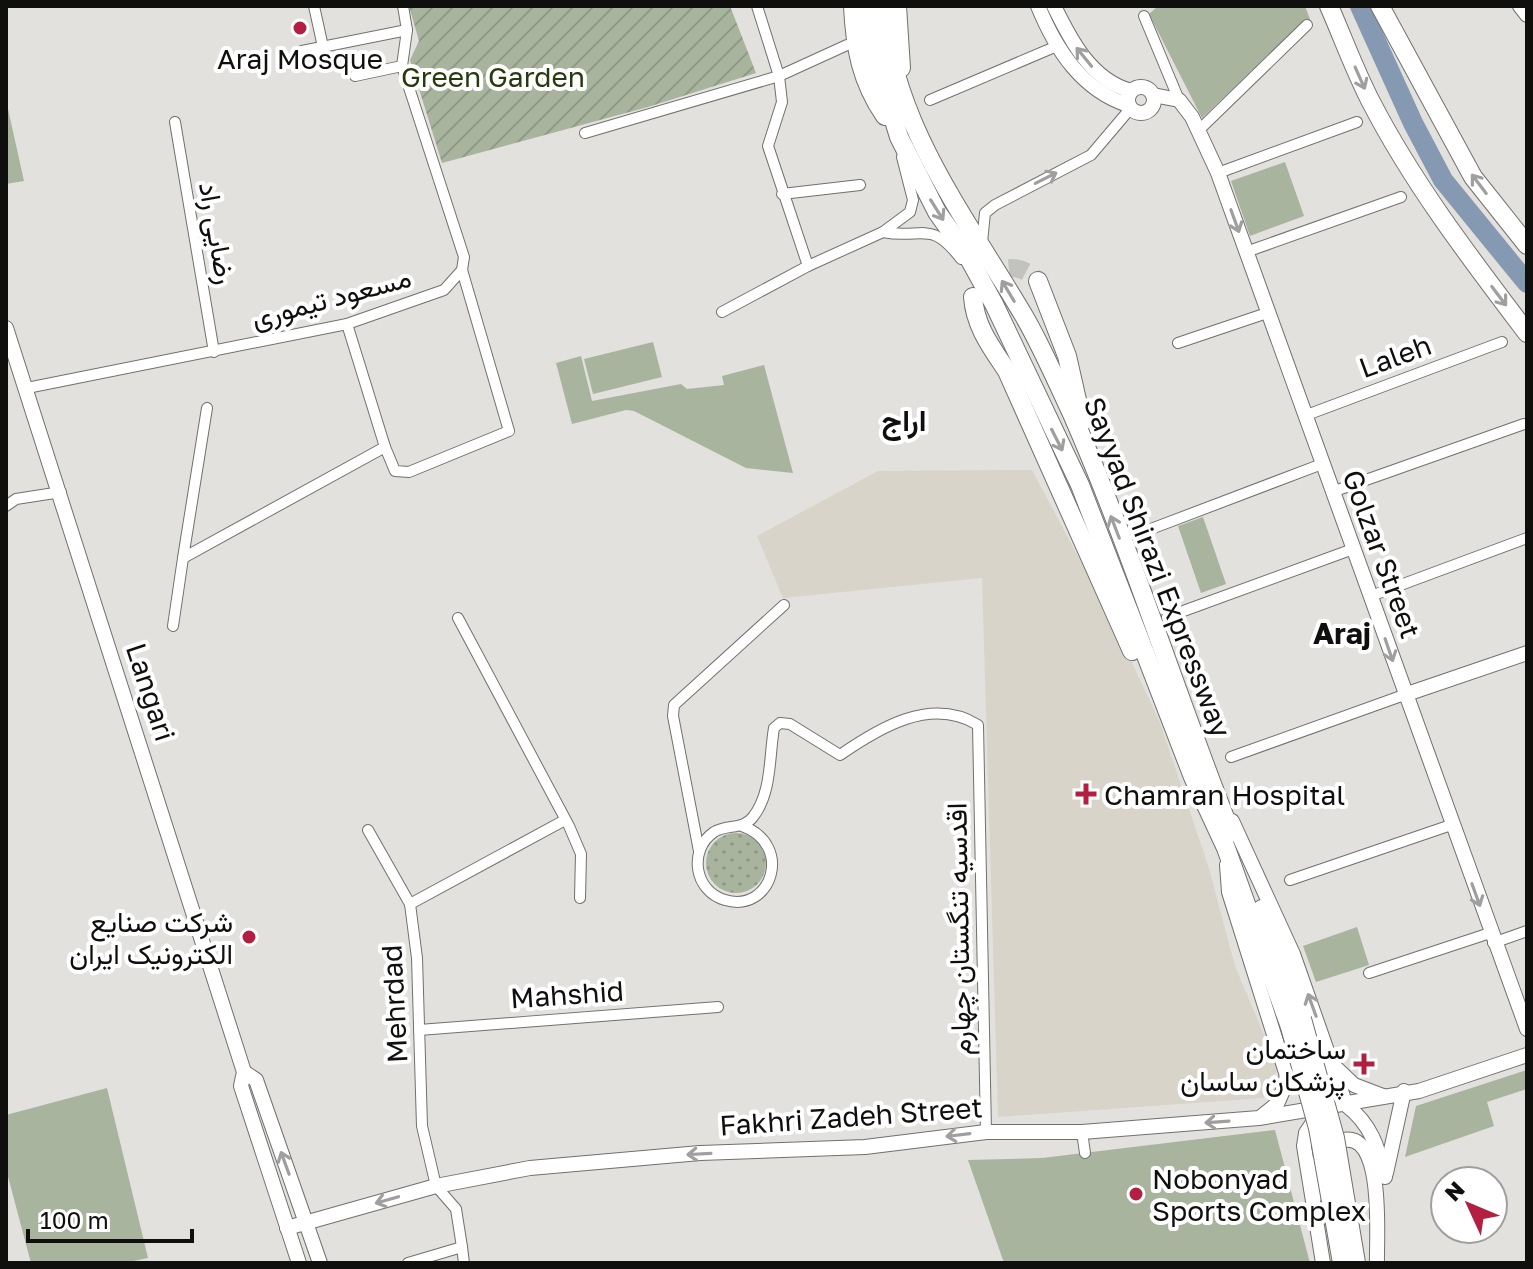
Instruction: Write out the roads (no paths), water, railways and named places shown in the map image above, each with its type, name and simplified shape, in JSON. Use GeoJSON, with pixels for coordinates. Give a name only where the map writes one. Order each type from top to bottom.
{"type":"FeatureCollection","features":[{"type":"Feature","properties":{"kind":"highway"},"geometry":{"type":"LineString","coordinates":[[853,6],[858,61],[871,96],[899,137]]}},
{"type":"Feature","properties":{"kind":"highway","name":"Sayyad Shirazi Expressway"},"geometry":{"type":"LineString","coordinates":[[867,6],[872,48],[899,137],[937,212],[966,253],[994,304],[1080,485],[1193,777],[1226,848],[1296,1023],[1342,1263]]}},
{"type":"Feature","properties":{"kind":"highway","name":"Sayyad Shirazi Expressway"},"geometry":{"type":"LineString","coordinates":[[883,6],[887,48],[903,103],[947,194],[1026,320],[1086,453],[1219,802],[1335,1138],[1356,1263]]}},
{"type":"Feature","properties":{"kind":"highway"},"geometry":{"type":"LineString","coordinates":[[897,6],[903,103]]}},
{"type":"Feature","properties":{"kind":"highway"},"geometry":{"type":"LineString","coordinates":[[1329,6],[1371,101],[1403,158],[1448,229],[1527,333]]}},
{"type":"Feature","properties":{"kind":"highway"},"geometry":{"type":"LineString","coordinates":[[1380,6],[1473,177],[1527,245]]}},
{"type":"Feature","properties":{"kind":"highway"},"geometry":{"type":"LineString","coordinates":[[1394,6],[1416,76]]}},
{"type":"Feature","properties":{"kind":"highway"},"geometry":{"type":"LineString","coordinates":[[1038,281],[1067,356],[1086,453]]}},
{"type":"Feature","properties":{"kind":"highway"},"geometry":{"type":"LineString","coordinates":[[973,297],[974,314],[982,333],[1007,371],[1166,727],[1193,777]]}},
{"type":"Feature","properties":{"kind":"highway"},"geometry":{"type":"LineString","coordinates":[[1288,1079],[1318,1090],[1333,1067]]}},
{"type":"Feature","properties":{"kind":"main road"},"geometry":{"type":"LineString","coordinates":[[1038,6],[1057,46],[1097,91],[1147,111],[1154,103],[1153,95]]}},
{"type":"Feature","properties":{"kind":"main road"},"geometry":{"type":"LineString","coordinates":[[1054,6],[1071,41],[1093,68],[1130,102]]}},
{"type":"Feature","properties":{"kind":"main road"},"geometry":{"type":"LineString","coordinates":[[1520,6],[1527,15]]}},
{"type":"Feature","properties":{"kind":"main road"},"geometry":{"type":"LineString","coordinates":[[1130,102],[1145,87],[1153,95],[1179,100]]}},
{"type":"Feature","properties":{"kind":"main road","name":"Golzar Street"},"geometry":{"type":"LineString","coordinates":[[1179,100],[1199,130],[1218,173],[1527,1029]]}},
{"type":"Feature","properties":{"kind":"main road","name":"Langari"},"geometry":{"type":"LineString","coordinates":[[6,328],[61,492],[244,1072],[241,1086],[299,1263]]}},
{"type":"Feature","properties":{"kind":"main road"},"geometry":{"type":"LineString","coordinates":[[1404,695],[1527,653]]}},
{"type":"Feature","properties":{"kind":"main road"},"geometry":{"type":"LineString","coordinates":[[1219,802],[1248,851],[1293,954],[1346,1105],[1371,1132],[1385,1177]]}},
{"type":"Feature","properties":{"kind":"main road"},"geometry":{"type":"LineString","coordinates":[[1226,848],[1229,892],[1288,1079],[1277,1104],[1259,1118]]}},
{"type":"Feature","properties":{"kind":"main road","name":"Fakhri Zadeh Street"},"geometry":{"type":"LineString","coordinates":[[1404,1091],[1416,1083],[1527,1046]]}},
{"type":"Feature","properties":{"kind":"main road","name":"Fakhri Zadeh Street"},"geometry":{"type":"LineString","coordinates":[[287,1228],[436,1186],[530,1168],[592,1161],[865,1147],[986,1132],[1082,1132],[1259,1118],[1346,1105],[1404,1091],[1419,1091],[1527,1055]]}},
{"type":"Feature","properties":{"kind":"main road"},"geometry":{"type":"LineString","coordinates":[[1333,1067],[1354,1085],[1384,1097]]}},
{"type":"Feature","properties":{"kind":"main road","name":"Langari"},"geometry":{"type":"LineString","coordinates":[[244,1072],[256,1080],[320,1263]]}},
{"type":"Feature","properties":{"kind":"main road"},"geometry":{"type":"LineString","coordinates":[[1378,1195],[1385,1177],[1404,1091]]}},
{"type":"Feature","properties":{"kind":"main road"},"geometry":{"type":"LineString","coordinates":[[1323,1108],[1306,1133],[1304,1146],[1323,1263]]}},
{"type":"Feature","properties":{"kind":"main road"},"geometry":{"type":"LineString","coordinates":[[1314,1198],[1322,1154],[1332,1145],[1346,1140],[1358,1144],[1368,1156],[1378,1195],[1377,1263]]}},
{"type":"Feature","properties":{"kind":"main road"},"geometry":{"type":"LineString","coordinates":[[297,1196],[315,1208],[351,1210]]}},
{"type":"Feature","properties":{"kind":"street"},"geometry":{"type":"LineString","coordinates":[[314,6],[323,47]]}},
{"type":"Feature","properties":{"kind":"street"},"geometry":{"type":"LineString","coordinates":[[347,324],[395,471],[409,472],[509,431],[462,270],[462,245],[402,66],[407,30],[403,6]]}},
{"type":"Feature","properties":{"kind":"street"},"geometry":{"type":"LineString","coordinates":[[757,6],[779,76],[782,106],[768,146],[808,266]]}},
{"type":"Feature","properties":{"kind":"street"},"geometry":{"type":"LineString","coordinates":[[1144,16],[1179,100]]}},
{"type":"Feature","properties":{"kind":"street"},"geometry":{"type":"LineString","coordinates":[[1199,130],[1307,25]]}},
{"type":"Feature","properties":{"kind":"street"},"geometry":{"type":"LineString","coordinates":[[302,51],[407,30]]}},
{"type":"Feature","properties":{"kind":"street"},"geometry":{"type":"LineString","coordinates":[[585,133],[779,76],[847,45]]}},
{"type":"Feature","properties":{"kind":"street"},"geometry":{"type":"LineString","coordinates":[[930,100],[1057,46]]}},
{"type":"Feature","properties":{"kind":"street"},"geometry":{"type":"LineString","coordinates":[[355,76],[402,66]]}},
{"type":"Feature","properties":{"kind":"street"},"geometry":{"type":"LineString","coordinates":[[982,248],[985,213],[1091,155],[1130,102]]}},
{"type":"Feature","properties":{"kind":"street","name":"رضایی راد"},"geometry":{"type":"LineString","coordinates":[[175,122],[214,352]]}},
{"type":"Feature","properties":{"kind":"street"},"geometry":{"type":"LineString","coordinates":[[1218,173],[1357,122]]}},
{"type":"Feature","properties":{"kind":"street"},"geometry":{"type":"LineString","coordinates":[[722,312],[808,266],[883,232],[910,212],[913,200],[899,137]]}},
{"type":"Feature","properties":{"kind":"street"},"geometry":{"type":"LineString","coordinates":[[782,194],[860,185]]}},
{"type":"Feature","properties":{"kind":"street"},"geometry":{"type":"LineString","coordinates":[[1246,252],[1401,197]]}},
{"type":"Feature","properties":{"kind":"street"},"geometry":{"type":"LineString","coordinates":[[883,232],[895,235],[927,231],[942,238],[994,304]]}},
{"type":"Feature","properties":{"kind":"street","name":"مسعود تیموری"},"geometry":{"type":"LineString","coordinates":[[27,388],[347,324],[444,290],[462,270]]}},
{"type":"Feature","properties":{"kind":"street"},"geometry":{"type":"LineString","coordinates":[[1178,343],[1267,313]]}},
{"type":"Feature","properties":{"kind":"street","name":"Laleh"},"geometry":{"type":"LineString","coordinates":[[1304,416],[1502,342]]}},
{"type":"Feature","properties":{"kind":"street"},"geometry":{"type":"LineString","coordinates":[[173,626],[207,408]]}},
{"type":"Feature","properties":{"kind":"street"},"geometry":{"type":"LineString","coordinates":[[1332,492],[1524,424]]}},
{"type":"Feature","properties":{"kind":"street"},"geometry":{"type":"LineString","coordinates":[[183,558],[385,447]]}},
{"type":"Feature","properties":{"kind":"street"},"geometry":{"type":"LineString","coordinates":[[1143,532],[1322,464]]}},
{"type":"Feature","properties":{"kind":"street"},"geometry":{"type":"LineString","coordinates":[[6,506],[16,499],[61,492]]}},
{"type":"Feature","properties":{"kind":"street"},"geometry":{"type":"LineString","coordinates":[[1371,596],[1527,538]]}},
{"type":"Feature","properties":{"kind":"street"},"geometry":{"type":"LineString","coordinates":[[1167,617],[1353,549]]}},
{"type":"Feature","properties":{"kind":"street"},"geometry":{"type":"LineString","coordinates":[[699,851],[716,831],[742,826],[763,838],[773,860],[768,884],[759,893],[737,902],[713,895],[699,875],[699,851],[673,716],[674,705],[784,605]]}},
{"type":"Feature","properties":{"kind":"street"},"geometry":{"type":"LineString","coordinates":[[458,618],[581,854],[580,898]]}},
{"type":"Feature","properties":{"kind":"street"},"geometry":{"type":"LineString","coordinates":[[1231,757],[1404,695]]}},
{"type":"Feature","properties":{"kind":"street","name":"اقدسیه تنگستان چهارم"},"geometry":{"type":"LineString","coordinates":[[742,826],[752,818],[766,792],[774,728],[780,723],[790,724],[840,755],[900,719],[963,716],[978,725],[986,1132]]}},
{"type":"Feature","properties":{"kind":"street"},"geometry":{"type":"LineString","coordinates":[[410,904],[565,820]]}},
{"type":"Feature","properties":{"kind":"street"},"geometry":{"type":"LineString","coordinates":[[1290,880],[1451,825]]}},
{"type":"Feature","properties":{"kind":"street","name":"Mehrdad"},"geometry":{"type":"LineString","coordinates":[[368,830],[410,904],[417,958],[422,1126],[436,1186],[454,1206],[464,1263]]}},
{"type":"Feature","properties":{"kind":"street"},"geometry":{"type":"LineString","coordinates":[[1369,973],[1527,931]]}},
{"type":"Feature","properties":{"kind":"street","name":"Mahshid"},"geometry":{"type":"LineString","coordinates":[[419,1030],[718,1007]]}},
{"type":"Feature","properties":{"kind":"street"},"geometry":{"type":"LineString","coordinates":[[1082,1132],[1085,1153]]}},
{"type":"Feature","properties":{"kind":"street"},"geometry":{"type":"LineString","coordinates":[[408,1263],[462,1247]]}},
{"type":"Feature","properties":{"kind":"waterway"},"geometry":{"type":"LineString","coordinates":[[1360,6],[1413,123],[1443,180],[1527,283]]}},
{"type":"Feature","properties":{"kind":"tunnel"},"geometry":{"type":"LineString","coordinates":[[985,280],[998,271],[1012,268],[1025,271],[1038,281]]}},
{"type":"Feature","properties":{"kind":"place","name":"Araj Mosque"},"geometry":{"type":"Point","coordinates":[300,28]}},
{"type":"Feature","properties":{"kind":"place","name":"Chamran Hospital"},"geometry":{"type":"Point","coordinates":[1086,794]}},
{"type":"Feature","properties":{"kind":"place","name":"شرکت صنایع الکترونیک ایران"},"geometry":{"type":"Point","coordinates":[249,937]}},
{"type":"Feature","properties":{"kind":"place","name":"ساختمان پزشکان ساسان"},"geometry":{"type":"Point","coordinates":[1364,1064]}},
{"type":"Feature","properties":{"kind":"place","name":"Nobonyad Sports Complex"},"geometry":{"type":"Point","coordinates":[1136,1194]}},
{"type":"Feature","properties":{"kind":"district","name":"اراج"},"geometry":{"type":"Point","coordinates":[904,420]}},
{"type":"Feature","properties":{"kind":"district","name":"Araj"},"geometry":{"type":"Point","coordinates":[1342,633]}},
{"type":"Feature","properties":{"kind":"park label","name":"Green Garden"},"geometry":{"type":"Point","coordinates":[493,76]}}]}
